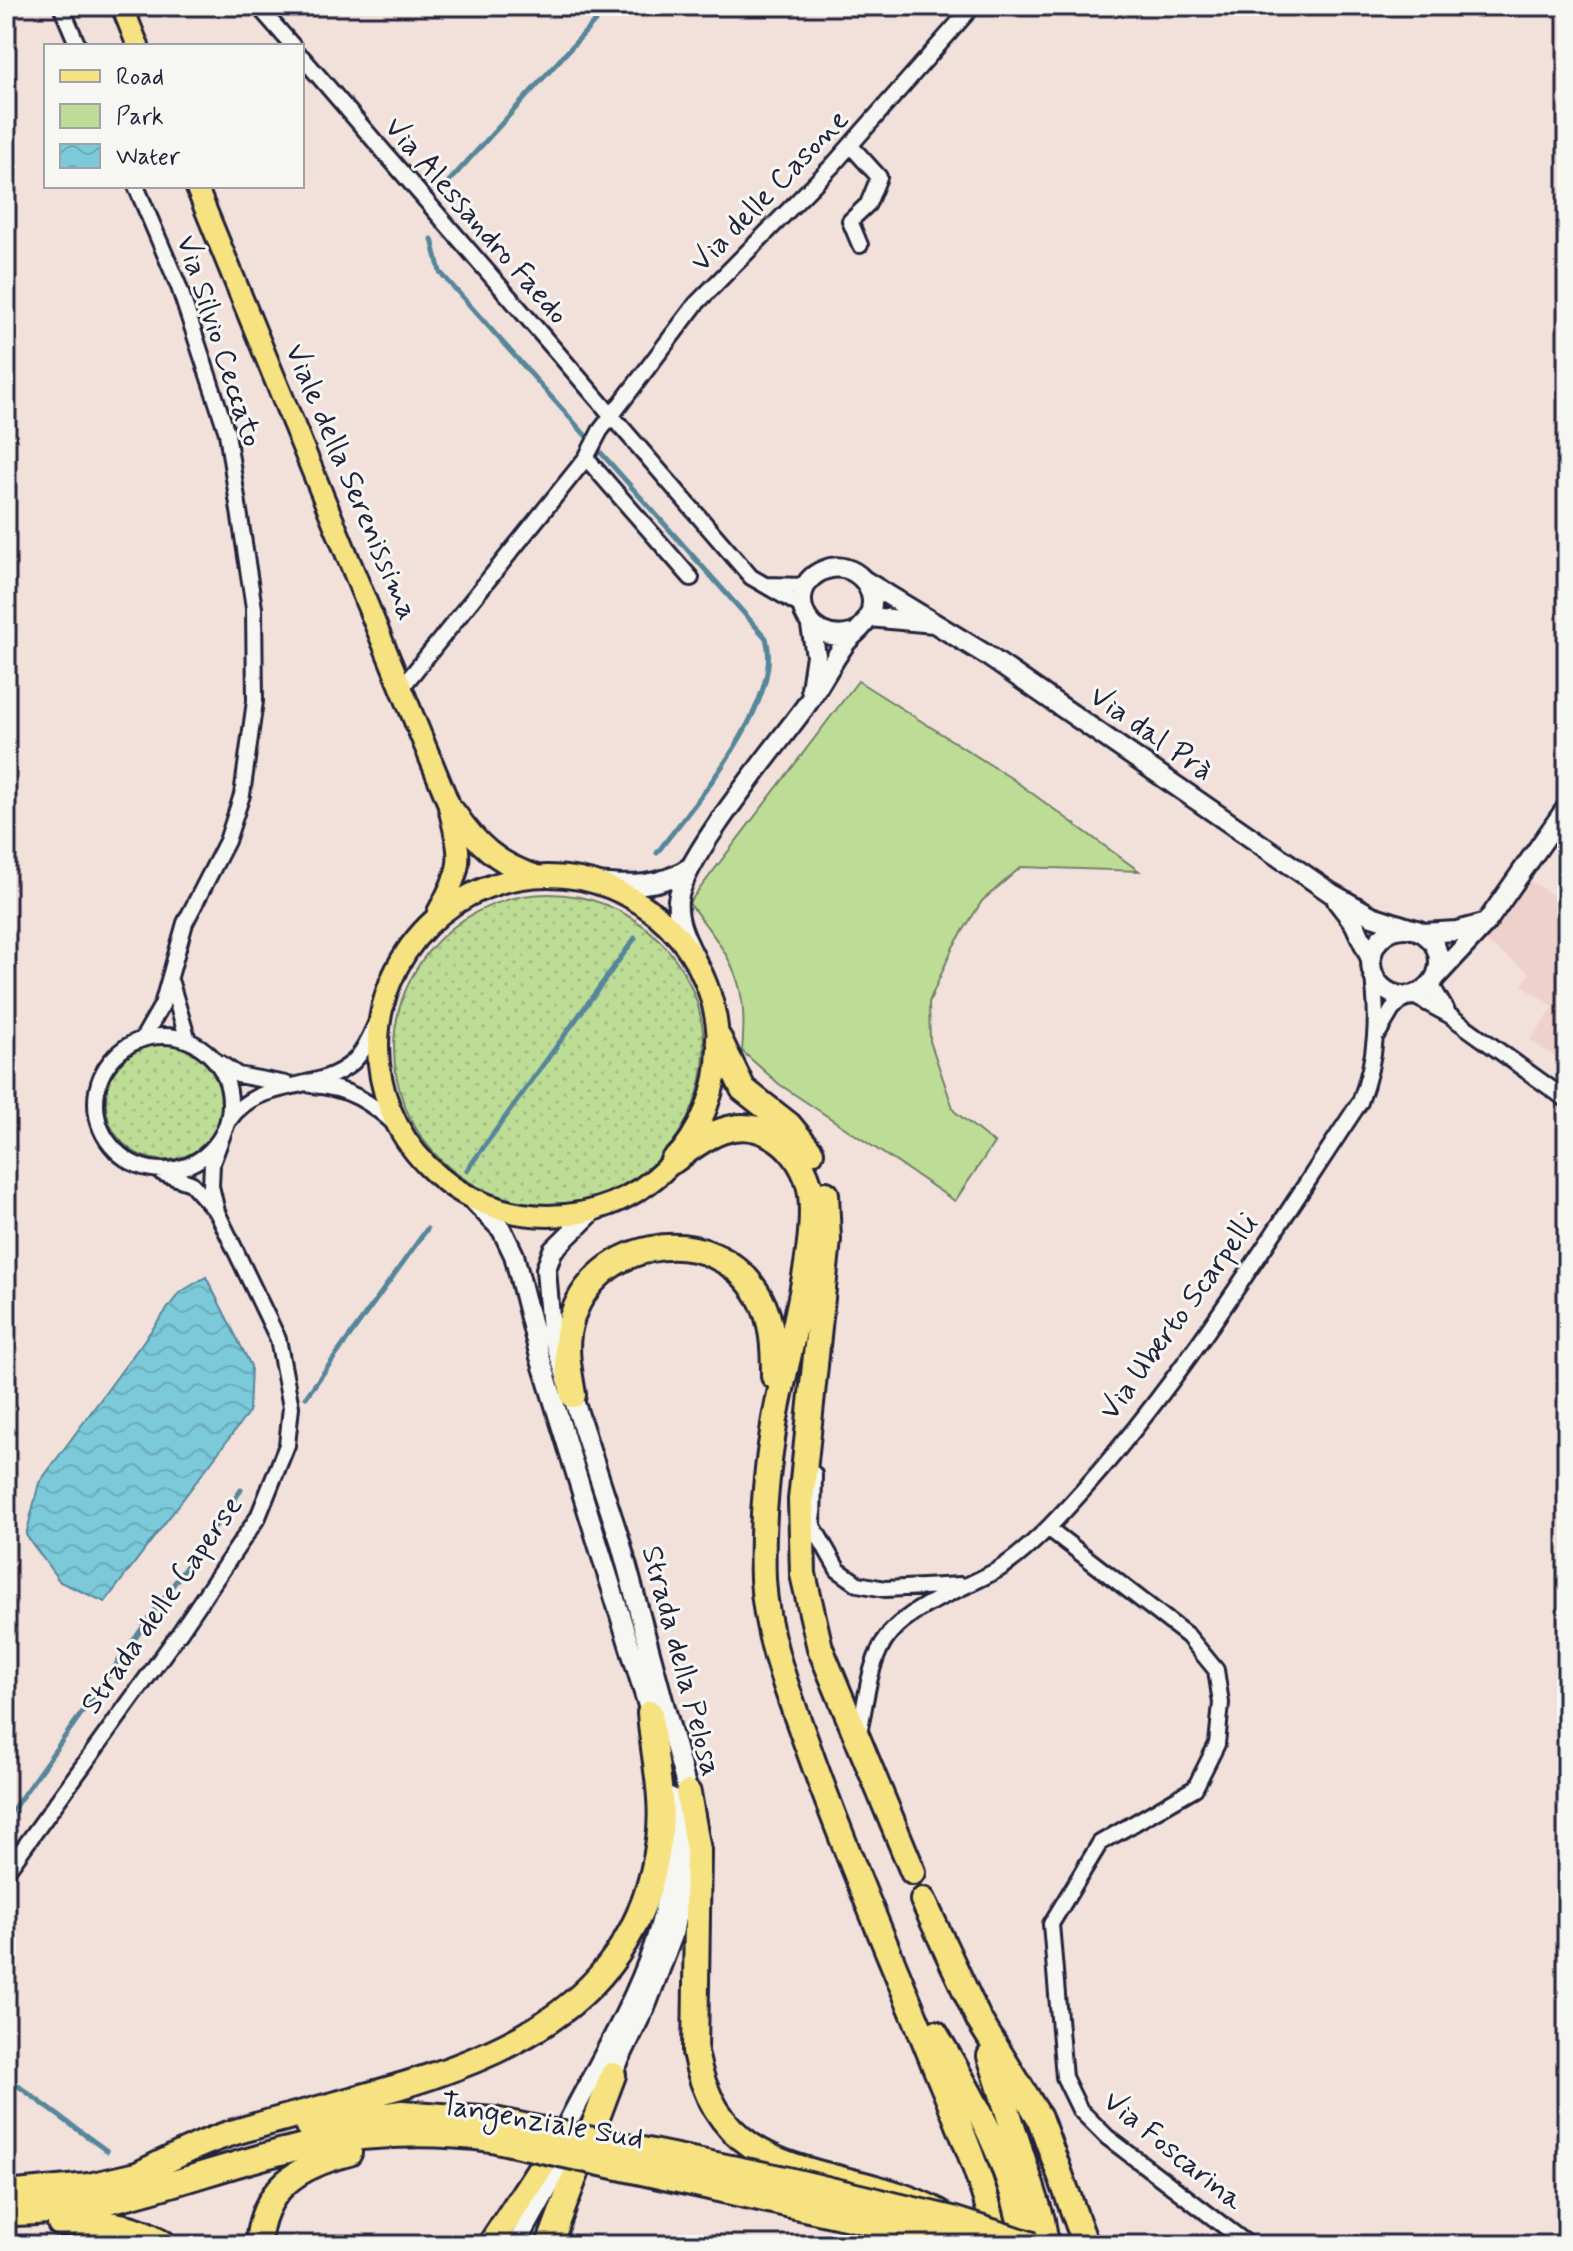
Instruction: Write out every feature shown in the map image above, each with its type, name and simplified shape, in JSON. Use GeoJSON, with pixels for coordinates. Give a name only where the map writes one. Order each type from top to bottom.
{"type":"FeatureCollection","features":[{"type":"Feature","properties":{"kind":"highway"},"geometry":{"type":"LineString","coordinates":[[719,1039],[743,1089],[802,1139],[824,1184],[828,1240],[801,1500],[803,1574],[820,1648],[913,1872]]}},
{"type":"Feature","properties":{"kind":"highway"},"geometry":{"type":"LineString","coordinates":[[673,1161],[716,1133],[745,1126],[760,1129],[787,1146],[804,1171],[811,1200],[810,1236],[775,1422],[762,1524],[763,1583],[773,1643],[847,1857],[895,1965],[977,2173],[998,2245]]}},
{"type":"Feature","properties":{"kind":"highway"},"geometry":{"type":"LineString","coordinates":[[573,1395],[568,1335],[586,1288],[600,1272],[619,1259],[644,1249],[664,1245],[697,1248],[720,1256],[740,1271],[764,1308],[773,1346],[775,1422]]}},
{"type":"Feature","properties":{"kind":"highway"},"geometry":{"type":"LineString","coordinates":[[135,2176],[231,2133],[470,2063],[513,2045],[579,1998],[610,1964],[637,1918],[650,1883],[659,1841],[661,1807],[650,1713]]}},
{"type":"Feature","properties":{"kind":"highway"},"geometry":{"type":"LineString","coordinates":[[688,1793],[698,1850],[693,2016],[701,2085],[735,2137],[764,2154],[801,2169],[909,2196],[952,2219]]}},
{"type":"Feature","properties":{"kind":"highway"},"geometry":{"type":"LineString","coordinates":[[923,1900],[979,2020],[1039,2117],[1084,2240]]}},
{"type":"Feature","properties":{"kind":"highway"},"geometry":{"type":"LineString","coordinates":[[895,1965],[987,2122],[1022,2226],[1024,2245]]}},
{"type":"Feature","properties":{"kind":"highway"},"geometry":{"type":"LineString","coordinates":[[979,2020],[1042,2220],[1046,2245]]}},
{"type":"Feature","properties":{"kind":"highway"},"geometry":{"type":"LineString","coordinates":[[549,2245],[613,2075]]}},
{"type":"Feature","properties":{"kind":"highway","name":"Tangenziale Sud"},"geometry":{"type":"LineString","coordinates":[[6,2194],[89,2186],[135,2176],[328,2121],[402,2113],[780,2178],[952,2219],[1033,2245]]}},
{"type":"Feature","properties":{"kind":"highway","name":"Tangenziale Sud"},"geometry":{"type":"LineString","coordinates":[[6,2213],[76,2208],[138,2195],[309,2146],[377,2135],[454,2134],[493,2129],[972,2245]]}},
{"type":"Feature","properties":{"kind":"highway"},"geometry":{"type":"LineString","coordinates":[[258,2245],[266,2208],[290,2177],[320,2160],[362,2149],[425,2144],[454,2134]]}},
{"type":"Feature","properties":{"kind":"highway"},"geometry":{"type":"LineString","coordinates":[[490,2245],[559,2139]]}},
{"type":"Feature","properties":{"kind":"highway"},"geometry":{"type":"LineString","coordinates":[[6,2224],[104,2222],[132,2227],[166,2245]]}},
{"type":"Feature","properties":{"kind":"main road"},"geometry":{"type":"LineString","coordinates":[[122,6],[137,44]]}},
{"type":"Feature","properties":{"kind":"main road","name":"Viale della Serenissima"},"geometry":{"type":"LineString","coordinates":[[197,188],[448,802],[460,853],[457,877],[436,915]]}},
{"type":"Feature","properties":{"kind":"main road","name":"Viale della Serenissima"},"geometry":{"type":"LineString","coordinates":[[448,802],[478,844],[506,866],[541,877]]}},
{"type":"Feature","properties":{"kind":"main road"},"geometry":{"type":"LineString","coordinates":[[541,877],[595,883],[620,892],[661,918],[695,958],[713,1001],[719,1039],[712,1094],[695,1132],[673,1161],[641,1189],[594,1210],[532,1216],[514,1214],[471,1198],[429,1168],[398,1127],[380,1069],[381,1013],[404,953],[436,915],[480,889],[541,877]]}},
{"type":"Feature","properties":{"kind":"street"},"geometry":{"type":"LineString","coordinates":[[61,6],[77,44]]}},
{"type":"Feature","properties":{"kind":"street"},"geometry":{"type":"LineString","coordinates":[[258,6],[291,44]]}},
{"type":"Feature","properties":{"kind":"street","name":"Via delle Casone"},"geometry":{"type":"LineString","coordinates":[[403,686],[588,453],[600,431],[696,304],[851,146],[973,6]]}},
{"type":"Feature","properties":{"kind":"street","name":"Via Alessandro Faedo"},"geometry":{"type":"LineString","coordinates":[[304,59],[611,418]]}},
{"type":"Feature","properties":{"kind":"street"},"geometry":{"type":"LineString","coordinates":[[851,146],[879,177],[868,204],[850,221],[860,245]]}},
{"type":"Feature","properties":{"kind":"street","name":"Via Silvio Ceccato"},"geometry":{"type":"LineString","coordinates":[[137,188],[179,287],[227,433],[254,608],[255,701],[242,795],[227,841],[185,923],[162,1005],[143,1038]]}},
{"type":"Feature","properties":{"kind":"street"},"geometry":{"type":"LineString","coordinates":[[611,418],[751,577],[803,607]]}},
{"type":"Feature","properties":{"kind":"street"},"geometry":{"type":"LineString","coordinates":[[588,453],[691,578]]}},
{"type":"Feature","properties":{"kind":"street"},"geometry":{"type":"LineString","coordinates":[[695,958],[683,935],[678,909],[689,868],[808,703],[851,634],[869,617],[872,599],[865,581],[857,573],[834,567],[813,576],[806,586],[803,607],[811,626],[816,655],[808,703]]}},
{"type":"Feature","properties":{"kind":"street","name":"Via dal Prà"},"geometry":{"type":"LineString","coordinates":[[865,581],[938,623],[1331,893],[1372,916],[1418,931]]}},
{"type":"Feature","properties":{"kind":"street"},"geometry":{"type":"LineString","coordinates":[[765,585],[806,586]]}},
{"type":"Feature","properties":{"kind":"street","name":"Via dal Prà"},"geometry":{"type":"LineString","coordinates":[[869,617],[938,623]]}},
{"type":"Feature","properties":{"kind":"street"},"geometry":{"type":"LineString","coordinates":[[811,626],[830,636],[851,634]]}},
{"type":"Feature","properties":{"kind":"street"},"geometry":{"type":"LineString","coordinates":[[1409,996],[1433,981],[1486,923],[1567,807]]}},
{"type":"Feature","properties":{"kind":"street"},"geometry":{"type":"LineString","coordinates":[[595,883],[643,885],[672,878],[689,868]]}},
{"type":"Feature","properties":{"kind":"street","name":"Via dal Prà"},"geometry":{"type":"LineString","coordinates":[[1331,893],[1354,923],[1372,964]]}},
{"type":"Feature","properties":{"kind":"street"},"geometry":{"type":"LineString","coordinates":[[1486,923],[1472,929],[1390,932],[1381,939],[1372,964],[1382,987],[1449,1015],[1567,1100]]}},
{"type":"Feature","properties":{"kind":"street"},"geometry":{"type":"LineString","coordinates":[[1418,931],[1436,949],[1439,969],[1433,981]]}},
{"type":"Feature","properties":{"kind":"street","name":"Via Uberto Scarpelli"},"geometry":{"type":"LineString","coordinates":[[1372,964],[1376,1040]]}},
{"type":"Feature","properties":{"kind":"street","name":"Via Silvio Ceccato"},"geometry":{"type":"LineString","coordinates":[[171,979],[188,1040]]}},
{"type":"Feature","properties":{"kind":"street"},"geometry":{"type":"LineString","coordinates":[[1433,981],[1449,1015]]}},
{"type":"Feature","properties":{"kind":"street","name":"Via Uberto Scarpelli"},"geometry":{"type":"LineString","coordinates":[[858,1741],[878,1655],[888,1635],[914,1614],[1002,1568],[1048,1528],[1131,1432],[1360,1102],[1371,1074],[1381,1026],[1409,996]]}},
{"type":"Feature","properties":{"kind":"street","name":"Strada delle Caperse"},"geometry":{"type":"LineString","coordinates":[[150,1169],[172,1170],[193,1164],[210,1151],[245,1102],[294,1084],[324,1078],[350,1065],[359,1056],[381,1013]]}},
{"type":"Feature","properties":{"kind":"street"},"geometry":{"type":"LineString","coordinates":[[143,1038],[166,1036],[188,1040]]}},
{"type":"Feature","properties":{"kind":"street","name":"Strada delle Caperse"},"geometry":{"type":"LineString","coordinates":[[143,1038],[125,1047],[111,1060],[101,1077],[96,1097],[104,1135],[116,1151],[132,1163],[191,1183],[217,1212]]}},
{"type":"Feature","properties":{"kind":"street","name":"Strada delle Caperse"},"geometry":{"type":"LineString","coordinates":[[188,1040],[238,1075],[326,1086],[356,1095],[373,1104],[398,1127]]}},
{"type":"Feature","properties":{"kind":"street","name":"Strada delle Caperse"},"geometry":{"type":"LineString","coordinates":[[6,1872],[180,1632],[258,1517],[287,1445],[291,1407],[278,1339],[217,1212],[211,1186],[212,1163],[225,1130],[230,1091],[216,1061]]}},
{"type":"Feature","properties":{"kind":"street","name":"Strada della Pelosa"},"geometry":{"type":"LineString","coordinates":[[471,1198],[502,1230],[514,1255],[540,1357],[650,1713],[668,1781],[673,1829],[669,1899],[649,1964]]}},
{"type":"Feature","properties":{"kind":"street","name":"Strada della Pelosa"},"geometry":{"type":"LineString","coordinates":[[516,2245],[613,2075],[673,1935],[685,1866],[688,1793],[620,1541],[551,1330],[546,1269],[553,1250],[594,1210]]}},
{"type":"Feature","properties":{"kind":"street","name":"Via Uberto Scarpelli"},"geometry":{"type":"LineString","coordinates":[[816,1362],[813,1526],[828,1557],[858,1584],[885,1589],[970,1584]]}},
{"type":"Feature","properties":{"kind":"street","name":"Via Foscarina"},"geometry":{"type":"LineString","coordinates":[[1048,1528],[1188,1636],[1216,1670],[1221,1703],[1217,1744],[1195,1788],[1100,1843],[1051,1924],[1064,2077],[1080,2110],[1107,2137],[1249,2245]]}},
{"type":"Feature","properties":{"kind":"street","name":"Tangenziale Sud"},"geometry":{"type":"LineString","coordinates":[[559,2139],[619,2029],[649,1964]]}},
{"type":"Feature","properties":{"kind":"street","name":"Strada della Pelosa"},"geometry":{"type":"LineString","coordinates":[[531,2216],[559,2139]]}},
{"type":"Feature","properties":{"kind":"shaded area"},"geometry":{"type":"Polygon","coordinates":[[[1529,880],[1567,904],[1567,1065],[1530,1040],[1554,1007],[1522,985],[1530,973],[1485,941],[1495,922],[1529,880]]]}},
{"type":"Feature","properties":{"kind":"green space"},"geometry":{"type":"Polygon","coordinates":[[[858,681],[1011,778],[1139,871],[1021,867],[982,901],[953,947],[929,1002],[930,1041],[954,1111],[994,1143],[955,1201],[779,1084],[742,1051],[743,1005],[734,971],[716,939],[689,903],[858,681]]]}},
{"type":"Feature","properties":{"kind":"green space"},"geometry":{"type":"Polygon","coordinates":[[[549,894],[579,897],[608,906],[635,921],[658,940],[677,963],[692,990],[701,1019],[704,1049],[701,1079],[692,1108],[677,1135],[658,1158],[635,1177],[608,1192],[579,1201],[549,1204],[519,1201],[490,1192],[463,1177],[440,1158],[421,1135],[406,1108],[397,1079],[394,1049],[397,1019],[406,990],[421,963],[440,940],[463,921],[490,906],[519,897],[549,894]]]}},
{"type":"Feature","properties":{"kind":"green space"},"geometry":{"type":"Polygon","coordinates":[[[164,1044],[186,1048],[205,1061],[218,1080],[222,1102],[218,1124],[205,1143],[186,1156],[164,1160],[142,1156],[123,1143],[110,1124],[106,1102],[110,1080],[123,1061],[142,1048],[164,1044]]]}},
{"type":"Feature","properties":{"kind":"water"},"geometry":{"type":"Polygon","coordinates":[[[206,1277],[251,1366],[249,1412],[105,1602],[60,1582],[26,1535],[39,1483],[179,1293],[206,1277]]]}},
{"type":"Feature","properties":{"kind":"waterway"},"geometry":{"type":"LineString","coordinates":[[442,189],[609,6]]}},
{"type":"Feature","properties":{"kind":"waterway"},"geometry":{"type":"LineString","coordinates":[[432,239],[440,272],[766,638],[768,663],[762,691],[749,721],[712,780],[657,853]]}},
{"type":"Feature","properties":{"kind":"waterway"},"geometry":{"type":"LineString","coordinates":[[467,1170],[635,938]]}},
{"type":"Feature","properties":{"kind":"waterway"},"geometry":{"type":"LineString","coordinates":[[306,1397],[427,1229]]}},
{"type":"Feature","properties":{"kind":"waterway"},"geometry":{"type":"LineString","coordinates":[[6,1819],[241,1490]]}},
{"type":"Feature","properties":{"kind":"waterway"},"geometry":{"type":"LineString","coordinates":[[6,2077],[107,2151]]}}]}
